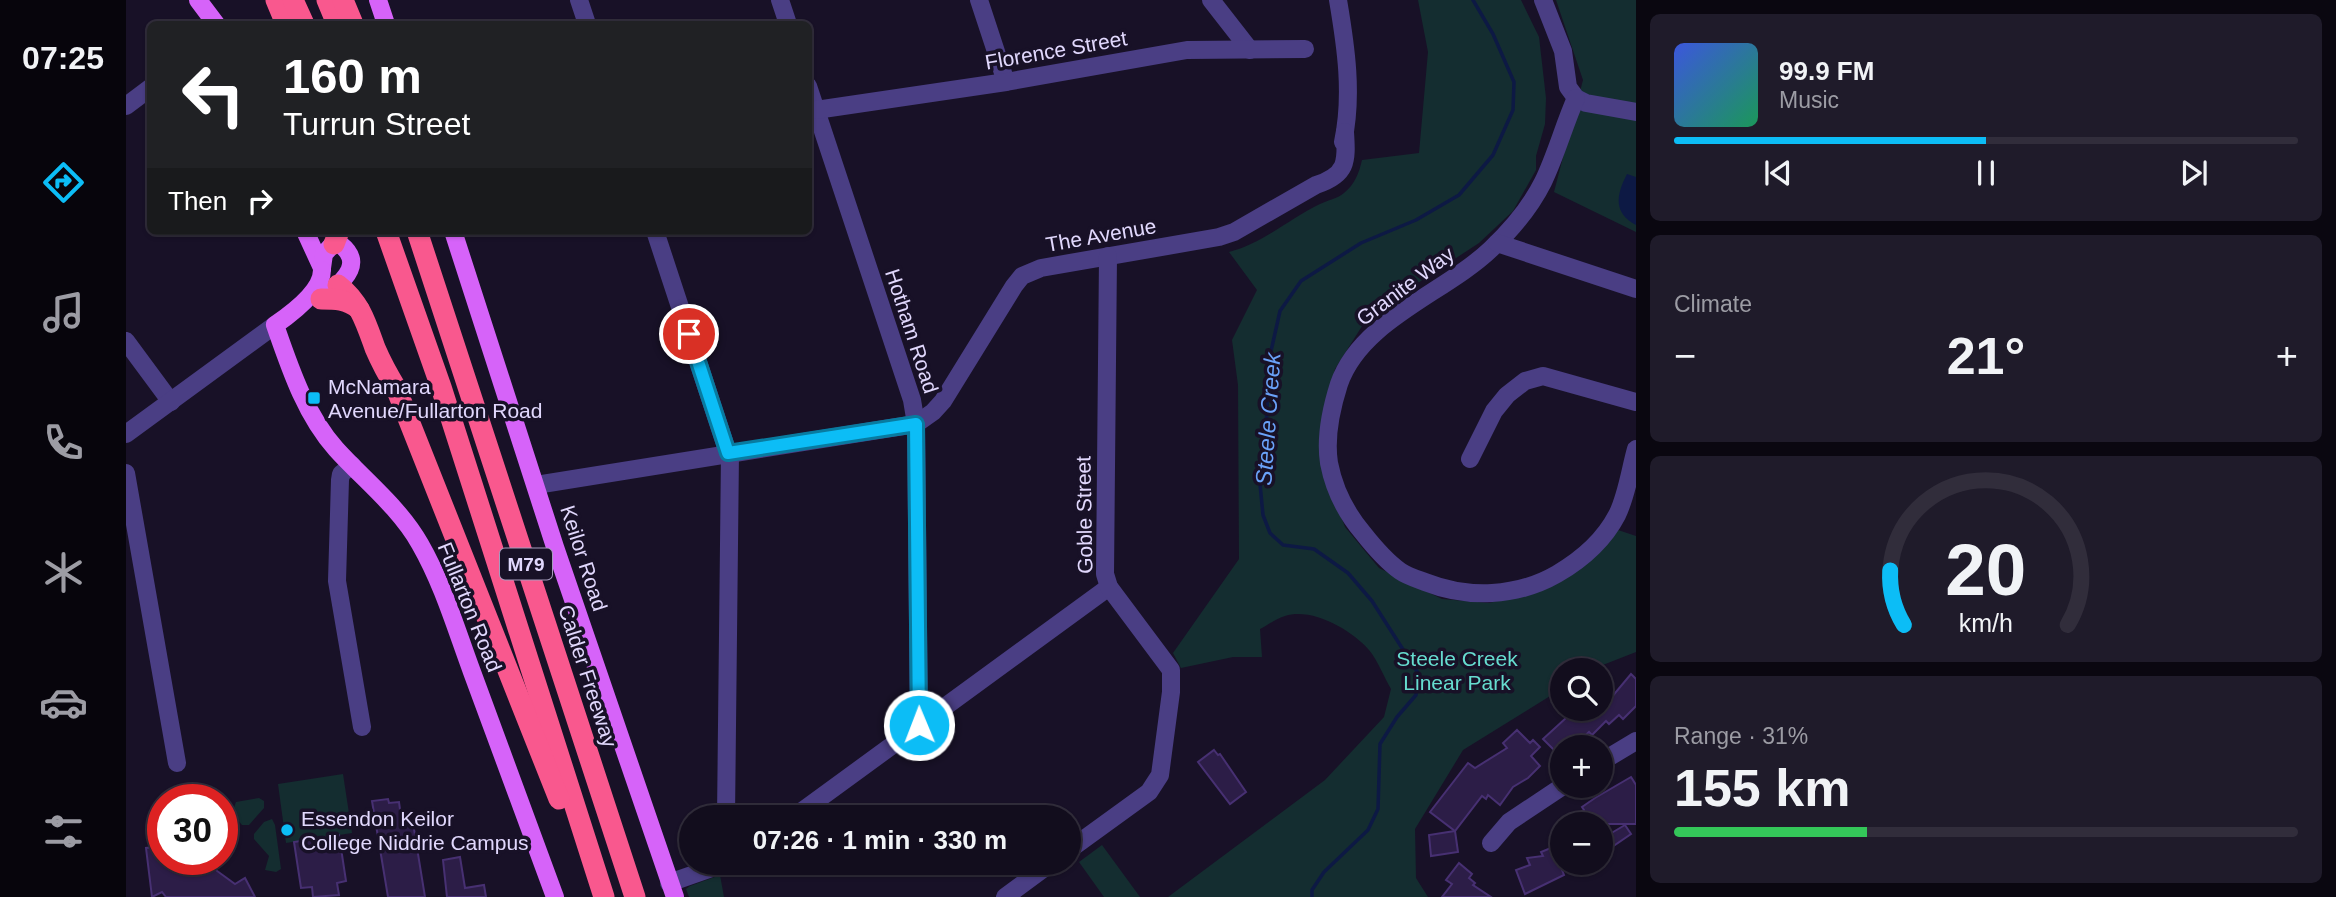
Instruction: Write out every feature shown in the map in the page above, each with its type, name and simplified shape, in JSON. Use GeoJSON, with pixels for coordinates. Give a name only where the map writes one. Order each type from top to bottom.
{"type":"FeatureCollection","features":[{"type":"Feature","properties":{"kind":"highway"},"geometry":{"type":"LineString","coordinates":[[276,0],[285,21]]}},
{"type":"Feature","properties":{"kind":"highway"},"geometry":{"type":"LineString","coordinates":[[293,0],[303,21]]}},
{"type":"Feature","properties":{"kind":"highway"},"geometry":{"type":"LineString","coordinates":[[327,0],[336,21]]}},
{"type":"Feature","properties":{"kind":"highway"},"geometry":{"type":"LineString","coordinates":[[343,0],[353,21]]}},
{"type":"Feature","properties":{"kind":"highway","name":"M79"},"geometry":{"type":"LineString","coordinates":[[387,235],[470,476],[601,897]]}},
{"type":"Feature","properties":{"kind":"highway","name":"Calder Freeway"},"geometry":{"type":"LineString","coordinates":[[418,235],[635,897]]}},
{"type":"Feature","properties":{"kind":"highway"},"geometry":{"type":"LineString","coordinates":[[338,285],[350,295],[360,310],[396,388],[601,897]]}},
{"type":"Feature","properties":{"kind":"highway"},"geometry":{"type":"LineString","coordinates":[[320,299],[347,301],[360,310]]}},
{"type":"Feature","properties":{"kind":"main road"},"geometry":{"type":"LineString","coordinates":[[198,0],[214,21]]}},
{"type":"Feature","properties":{"kind":"main road"},"geometry":{"type":"LineString","coordinates":[[378,0],[385,21]]}},
{"type":"Feature","properties":{"kind":"main road"},"geometry":{"type":"LineString","coordinates":[[307,235],[328,280],[338,285]]}},
{"type":"Feature","properties":{"kind":"main road","name":"Keilor Road"},"geometry":{"type":"LineString","coordinates":[[454,235],[672,890]]}},
{"type":"Feature","properties":{"kind":"main road"},"geometry":{"type":"LineString","coordinates":[[275,325],[295,310],[317,286],[324,254],[332,237],[345,248],[351,262],[347,276],[320,299],[295,310]]}},
{"type":"Feature","properties":{"kind":"main road","name":"Fullarton Road"},"geometry":{"type":"LineString","coordinates":[[275,325],[308,407],[334,447],[400,515],[420,544],[435,573],[555,897]]}},
{"type":"Feature","properties":{"kind":"street"},"geometry":{"type":"LineString","coordinates":[[579,0],[586,21]]}},
{"type":"Feature","properties":{"kind":"street"},"geometry":{"type":"LineString","coordinates":[[780,0],[787,21]]}},
{"type":"Feature","properties":{"kind":"street"},"geometry":{"type":"LineString","coordinates":[[979,0],[1006,82]]}},
{"type":"Feature","properties":{"kind":"street"},"geometry":{"type":"LineString","coordinates":[[1211,0],[1250,50]]}},
{"type":"Feature","properties":{"kind":"street","name":"The Avenue"},"geometry":{"type":"LineString","coordinates":[[916,424],[943,401],[1022,276],[1041,268],[1219,237],[1234,232],[1340,173],[1347,158],[1347,55],[1338,0]]}},
{"type":"Feature","properties":{"kind":"street"},"geometry":{"type":"LineString","coordinates":[[1543,0],[1563,51],[1568,87],[1576,98],[1586,103],[1636,112]]}},
{"type":"Feature","properties":{"kind":"street","name":"Florence Street"},"geometry":{"type":"LineString","coordinates":[[817,110],[1006,82],[1186,50],[1305,49]]}},
{"type":"Feature","properties":{"kind":"street"},"geometry":{"type":"LineString","coordinates":[[126,106],[147,90]]}},
{"type":"Feature","properties":{"kind":"street","name":"Hotham Road"},"geometry":{"type":"LineString","coordinates":[[812,97],[912,400],[916,424],[919,725]]}},
{"type":"Feature","properties":{"kind":"street","name":"Granite Way"},"geometry":{"type":"LineString","coordinates":[[1576,98],[1543,182],[1522,216],[1497,243],[1462,273],[1388,322],[1358,351],[1340,382],[1329,425],[1329,461],[1336,489],[1349,517],[1378,552],[1402,573],[1435,586],[1467,594],[1504,592],[1543,582],[1574,564],[1599,540],[1617,514],[1636,449]]}},
{"type":"Feature","properties":{"kind":"street"},"geometry":{"type":"LineString","coordinates":[[656,235],[729,453],[726,805]]}},
{"type":"Feature","properties":{"kind":"street"},"geometry":{"type":"LineString","coordinates":[[1497,243],[1636,289]]}},
{"type":"Feature","properties":{"kind":"street","name":"Goble Street"},"geometry":{"type":"LineString","coordinates":[[1081,841],[1149,792],[1160,775],[1171,692],[1171,670],[1109,587],[1105,567],[1108,256]]}},
{"type":"Feature","properties":{"kind":"street"},"geometry":{"type":"LineString","coordinates":[[126,434],[275,325]]}},
{"type":"Feature","properties":{"kind":"street"},"geometry":{"type":"LineString","coordinates":[[126,341],[171,401]]}},
{"type":"Feature","properties":{"kind":"street"},"geometry":{"type":"LineString","coordinates":[[1470,459],[1494,411],[1507,395],[1525,381],[1543,376],[1636,402]]}},
{"type":"Feature","properties":{"kind":"street"},"geometry":{"type":"LineString","coordinates":[[536,485],[916,424]]}},
{"type":"Feature","properties":{"kind":"street"},"geometry":{"type":"LineString","coordinates":[[352,465],[341,474],[340,480],[337,581],[362,727]]}},
{"type":"Feature","properties":{"kind":"street"},"geometry":{"type":"LineString","coordinates":[[126,472],[177,763]]}},
{"type":"Feature","properties":{"kind":"street"},"geometry":{"type":"LineString","coordinates":[[810,805],[1109,587]]}},
{"type":"Feature","properties":{"kind":"street"},"geometry":{"type":"LineString","coordinates":[[1613,755],[1636,741]]}},
{"type":"Feature","properties":{"kind":"street"},"geometry":{"type":"LineString","coordinates":[[1491,843],[1509,822],[1550,795]]}},
{"type":"Feature","properties":{"kind":"street"},"geometry":{"type":"LineString","coordinates":[[672,890],[702,875]]}},
{"type":"Feature","properties":{"kind":"street"},"geometry":{"type":"LineString","coordinates":[[1005,897],[1035,875]]}},
{"type":"Feature","properties":{"kind":"green space","name":"Steele Creek Linear Park"},"geometry":{"type":"Polygon","coordinates":[[[1418,0],[1521,0],[1539,37],[1546,98],[1545,124],[1536,156],[1536,170],[1513,211],[1479,243],[1369,315],[1335,369],[1322,420],[1325,473],[1345,527],[1379,568],[1442,599],[1489,603],[1538,591],[1618,530],[1636,536],[1636,652],[1613,661],[1613,658],[1550,658],[1550,696],[1463,750],[1415,829],[1416,878],[1428,897],[1168,897],[1325,780],[1384,717],[1391,689],[1372,654],[1362,642],[1342,628],[1319,618],[1296,614],[1285,616],[1260,629],[1262,657],[1233,657],[1181,668],[1173,653],[1239,559],[1238,385],[1232,340],[1257,290],[1229,252],[1265,237],[1309,210],[1341,195],[1354,182],[1362,160],[1419,153],[1428,52],[1418,0]]]}},
{"type":"Feature","properties":{"kind":"green space"},"geometry":{"type":"Polygon","coordinates":[[[1556,0],[1636,0],[1636,232],[1554,192],[1583,80],[1556,0]]]}},
{"type":"Feature","properties":{"kind":"green space"},"geometry":{"type":"Polygon","coordinates":[[[343,774],[352,833],[286,843],[278,784],[343,774]]]}},
{"type":"Feature","properties":{"kind":"green space"},"geometry":{"type":"Polygon","coordinates":[[[259,798],[264,801],[264,808],[249,825],[242,825],[238,820],[238,802],[259,798]]]}},
{"type":"Feature","properties":{"kind":"green space"},"geometry":{"type":"Polygon","coordinates":[[[272,819],[281,869],[276,872],[265,870],[269,856],[254,839],[254,834],[264,822],[272,819]]]}},
{"type":"Feature","properties":{"kind":"green space"},"geometry":{"type":"Polygon","coordinates":[[[1102,845],[1140,897],[1104,897],[1081,865],[1081,861],[1102,845]]]}},
{"type":"Feature","properties":{"kind":"green space"},"geometry":{"type":"Polygon","coordinates":[[[720,875],[724,897],[689,897],[686,889],[720,875]]]}},
{"type":"Feature","properties":{"kind":"water"},"geometry":{"type":"Polygon","coordinates":[[[1627,174],[1636,177],[1636,225],[1623,215],[1620,209],[1619,196],[1627,174]]]}},
{"type":"Feature","properties":{"kind":"building"},"geometry":{"type":"Polygon","coordinates":[[[1631,674],[1636,679],[1636,706],[1623,719],[1619,715],[1613,720],[1613,696],[1631,674]]]}},
{"type":"Feature","properties":{"kind":"building"},"geometry":{"type":"Polygon","coordinates":[[[1563,721],[1606,721],[1592,735],[1589,732],[1586,735],[1550,735],[1550,746],[1543,739],[1563,721]]]}},
{"type":"Feature","properties":{"kind":"building"},"geometry":{"type":"Polygon","coordinates":[[[1517,730],[1530,743],[1533,740],[1540,747],[1531,756],[1540,766],[1528,778],[1513,787],[1500,805],[1488,795],[1486,799],[1482,796],[1455,831],[1430,812],[1468,763],[1475,768],[1507,748],[1503,743],[1517,730]]]}},
{"type":"Feature","properties":{"kind":"building"},"geometry":{"type":"Polygon","coordinates":[[[1214,750],[1220,754],[1246,792],[1230,804],[1198,762],[1214,750]]]}},
{"type":"Feature","properties":{"kind":"building"},"geometry":{"type":"Polygon","coordinates":[[[1631,777],[1636,785],[1636,824],[1613,824],[1613,812],[1581,812],[1584,810],[1582,807],[1595,798],[1613,798],[1613,788],[1631,777]]]}},
{"type":"Feature","properties":{"kind":"building"},"geometry":{"type":"Polygon","coordinates":[[[388,799],[389,803],[399,802],[402,824],[413,823],[425,897],[388,897],[372,801],[388,799]]]}},
{"type":"Feature","properties":{"kind":"building"},"geometry":{"type":"Polygon","coordinates":[[[1625,825],[1631,834],[1613,846],[1613,832],[1625,825]]]}},
{"type":"Feature","properties":{"kind":"building"},"geometry":{"type":"Polygon","coordinates":[[[1455,831],[1458,852],[1431,856],[1429,835],[1455,831]]]}},
{"type":"Feature","properties":{"kind":"building"},"geometry":{"type":"Polygon","coordinates":[[[339,835],[346,881],[337,883],[339,895],[313,897],[312,887],[301,888],[294,842],[339,835]]]}},
{"type":"Feature","properties":{"kind":"building"},"geometry":{"type":"Polygon","coordinates":[[[1550,848],[1550,875],[1564,875],[1525,894],[1516,870],[1530,865],[1527,858],[1543,856],[1541,852],[1550,848]]]}},
{"type":"Feature","properties":{"kind":"building"},"geometry":{"type":"Polygon","coordinates":[[[460,857],[465,888],[484,885],[486,897],[447,897],[443,860],[460,857]]]}},
{"type":"Feature","properties":{"kind":"building"},"geometry":{"type":"Polygon","coordinates":[[[1459,863],[1472,874],[1469,878],[1475,883],[1473,885],[1491,897],[1442,897],[1452,884],[1446,880],[1459,863]]]}},
{"type":"Feature","properties":{"kind":"building"},"geometry":{"type":"Polygon","coordinates":[[[149,875],[223,875],[235,884],[245,878],[255,897],[166,897],[162,892],[152,897],[149,875]]]}},
{"type":"Feature","properties":{"kind":"waterway","name":"Steele Creek"},"geometry":{"type":"LineString","coordinates":[[1312,897],[1312,890],[1324,872],[1368,830],[1378,809],[1380,744],[1397,717],[1416,695],[1418,673],[1372,601],[1348,573],[1314,549],[1283,545],[1270,533],[1263,515],[1260,484],[1266,432],[1269,360],[1280,311],[1301,281],[1361,243],[1416,220],[1459,195],[1493,155],[1513,110],[1514,82],[1493,34],[1473,0]]}},
{"type":"Feature","properties":{"kind":"place","name":"McNamara Avenue/Fullarton Road"},"geometry":{"type":"Point","coordinates":[314,398]}},
{"type":"Feature","properties":{"kind":"place","name":"Essendon Keilor College Niddrie Campus"},"geometry":{"type":"Point","coordinates":[287,830]}},
{"type":"Feature","properties":{"kind":"route"},"geometry":{"type":"LineString","coordinates":[[689,334],[728,453],[916,424],[919,725]]}}]}
